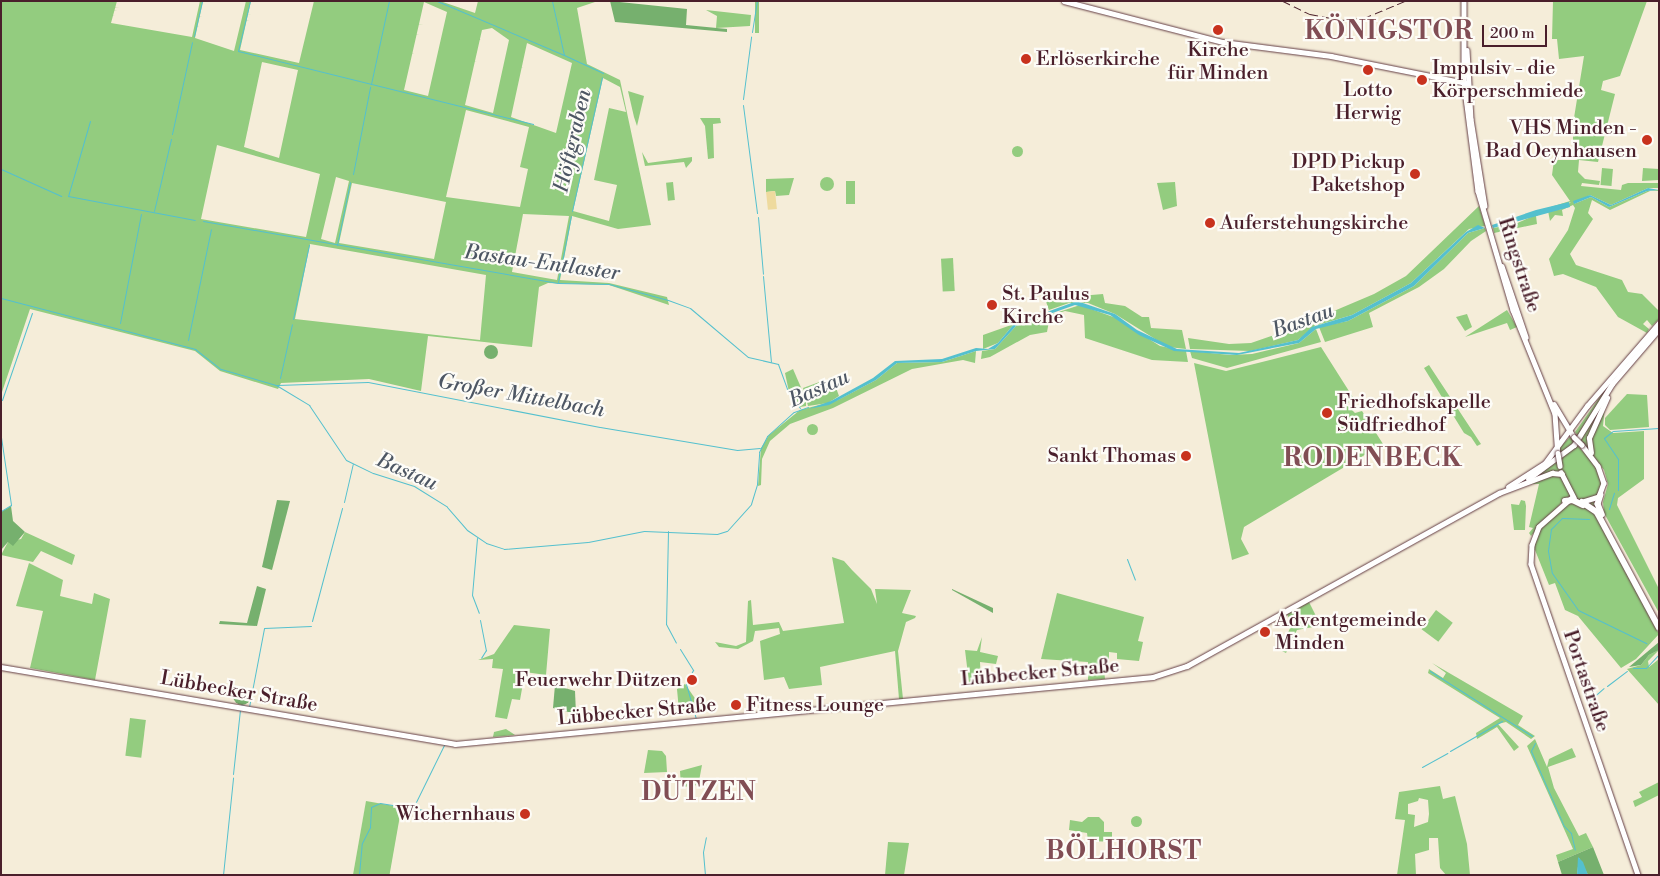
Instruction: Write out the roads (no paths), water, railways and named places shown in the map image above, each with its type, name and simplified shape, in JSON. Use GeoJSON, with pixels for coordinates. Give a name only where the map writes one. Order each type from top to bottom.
{"type":"FeatureCollection","features":[{"type":"Feature","properties":{"kind":"highway"},"geometry":{"type":"LineString","coordinates":[[1602,492],[1598,504],[1602,514],[1659,620]]}},
{"type":"Feature","properties":{"kind":"highway"},"geometry":{"type":"LineString","coordinates":[[1564,502],[1573,500],[1594,509]]}},
{"type":"Feature","properties":{"kind":"highway"},"geometry":{"type":"LineString","coordinates":[[1582,502],[1594,509],[1659,627]]}},
{"type":"Feature","properties":{"kind":"main road"},"geometry":{"type":"LineString","coordinates":[[1064,1],[1223,42],[1331,56],[1466,83]]}},
{"type":"Feature","properties":{"kind":"main road","name":"Ringstraße"},"geometry":{"type":"LineString","coordinates":[[1465,1],[1466,83],[1475,174],[1513,310],[1554,414],[1562,475],[1566,488],[1573,497]]}},
{"type":"Feature","properties":{"kind":"main road","name":"Ringstraße"},"geometry":{"type":"LineString","coordinates":[[1490,230],[1527,339],[1564,423],[1593,458],[1603,475],[1602,492]]}},
{"type":"Feature","properties":{"kind":"main road"},"geometry":{"type":"LineString","coordinates":[[1570,431],[1576,421],[1659,323]]}},
{"type":"Feature","properties":{"kind":"main road"},"geometry":{"type":"LineString","coordinates":[[1511,488],[1549,466],[1574,446],[1616,379],[1659,329]]}},
{"type":"Feature","properties":{"kind":"main road"},"geometry":{"type":"LineString","coordinates":[[1593,458],[1589,438],[1616,379]]}},
{"type":"Feature","properties":{"kind":"main road"},"geometry":{"type":"LineString","coordinates":[[1564,423],[1576,421]]}},
{"type":"Feature","properties":{"kind":"main road","name":"Lübbecker Straße"},"geometry":{"type":"LineString","coordinates":[[2,666],[456,744],[1153,677],[1188,666],[1499,493],[1540,467],[1558,450],[1570,431]]}},
{"type":"Feature","properties":{"kind":"main road"},"geometry":{"type":"LineString","coordinates":[[1511,488],[1552,472],[1562,475]]}},
{"type":"Feature","properties":{"kind":"main road","name":"Lübbecker Straße"},"geometry":{"type":"LineString","coordinates":[[1499,493],[1511,488]]}},
{"type":"Feature","properties":{"kind":"main road"},"geometry":{"type":"LineString","coordinates":[[1564,502],[1567,496],[1566,488]]}},
{"type":"Feature","properties":{"kind":"main road"},"geometry":{"type":"LineString","coordinates":[[1573,497],[1582,502],[1593,501],[1602,492]]}},
{"type":"Feature","properties":{"kind":"main road","name":"Portastraße"},"geometry":{"type":"LineString","coordinates":[[1573,497],[1564,502],[1543,522],[1534,538],[1531,559],[1533,573],[1638,875]]}},
{"type":"Feature","properties":{"kind":"water"},"geometry":{"type":"Polygon","coordinates":[[[1648,188],[1659,190],[1647,191],[1609,207],[1591,197],[1574,204],[1573,201],[1590,195],[1611,205],[1648,188]]]}},
{"type":"Feature","properties":{"kind":"water"},"geometry":{"type":"Polygon","coordinates":[[[1569,202],[1570,207],[1493,228],[1492,225],[1536,210],[1569,202]]]}},
{"type":"Feature","properties":{"kind":"water"},"geometry":{"type":"Polygon","coordinates":[[[1478,225],[1485,228],[1468,233],[1414,286],[1348,321],[1316,329],[1299,343],[1237,355],[1174,351],[1139,335],[1110,315],[1075,305],[1016,326],[995,349],[976,351],[942,362],[897,363],[876,380],[829,405],[808,409],[831,401],[873,378],[895,361],[942,359],[976,348],[988,349],[998,343],[1014,324],[1077,301],[1115,314],[1137,330],[1177,349],[1239,353],[1298,340],[1312,327],[1352,315],[1411,283],[1466,232],[1478,225]]]}},
{"type":"Feature","properties":{"kind":"water"},"geometry":{"type":"Polygon","coordinates":[[[1578,857],[1583,862],[1588,875],[1577,875],[1578,857]]]}},
{"type":"Feature","properties":{"kind":"waterway"},"geometry":{"type":"LineString","coordinates":[[194,36],[202,1]]}},
{"type":"Feature","properties":{"kind":"waterway"},"geometry":{"type":"LineString","coordinates":[[250,1],[238,51],[533,124]]}},
{"type":"Feature","properties":{"kind":"waterway"},"geometry":{"type":"LineString","coordinates":[[371,84],[389,1]]}},
{"type":"Feature","properties":{"kind":"waterway"},"geometry":{"type":"LineString","coordinates":[[437,1],[564,55]]}},
{"type":"Feature","properties":{"kind":"waterway","name":"Höftgraben"},"geometry":{"type":"LineString","coordinates":[[552,1],[564,55],[603,73]]}},
{"type":"Feature","properties":{"kind":"waterway"},"geometry":{"type":"LineString","coordinates":[[752,32],[757,1]]}},
{"type":"Feature","properties":{"kind":"waterway"},"geometry":{"type":"LineString","coordinates":[[743,99],[751,37]]}},
{"type":"Feature","properties":{"kind":"waterway"},"geometry":{"type":"LineString","coordinates":[[172,134],[192,42]]}},
{"type":"Feature","properties":{"kind":"waterway","name":"Höftgraben"},"geometry":{"type":"LineString","coordinates":[[572,211],[602,77]]}},
{"type":"Feature","properties":{"kind":"waterway"},"geometry":{"type":"LineString","coordinates":[[353,174],[370,87]]}},
{"type":"Feature","properties":{"kind":"waterway"},"geometry":{"type":"LineString","coordinates":[[743,105],[757,213]]}},
{"type":"Feature","properties":{"kind":"waterway"},"geometry":{"type":"LineString","coordinates":[[90,121],[68,196],[195,220]]}},
{"type":"Feature","properties":{"kind":"waterway"},"geometry":{"type":"LineString","coordinates":[[154,211],[171,139]]}},
{"type":"Feature","properties":{"kind":"waterway"},"geometry":{"type":"LineString","coordinates":[[1,169],[61,196]]}},
{"type":"Feature","properties":{"kind":"waterway"},"geometry":{"type":"LineString","coordinates":[[337,245],[350,182]]}},
{"type":"Feature","properties":{"kind":"waterway"},"geometry":{"type":"LineString","coordinates":[[120,323],[141,214]]}},
{"type":"Feature","properties":{"kind":"waterway","name":"Höftgraben"},"geometry":{"type":"LineString","coordinates":[[558,282],[571,216]]}},
{"type":"Feature","properties":{"kind":"waterway"},"geometry":{"type":"LineString","coordinates":[[758,217],[763,274]]}},
{"type":"Feature","properties":{"kind":"waterway","name":"Bastau-Entlaster"},"geometry":{"type":"LineString","coordinates":[[203,221],[558,283],[609,284],[668,300],[690,308],[748,357],[778,364],[788,392],[800,408]]}},
{"type":"Feature","properties":{"kind":"waterway"},"geometry":{"type":"LineString","coordinates":[[188,340],[211,229]]}},
{"type":"Feature","properties":{"kind":"waterway"},"geometry":{"type":"LineString","coordinates":[[293,319],[309,245]]}},
{"type":"Feature","properties":{"kind":"waterway"},"geometry":{"type":"LineString","coordinates":[[763,276],[771,362]]}},
{"type":"Feature","properties":{"kind":"waterway","name":"Bastau"},"geometry":{"type":"LineString","coordinates":[[1,298],[195,349],[221,369],[276,385],[309,405],[346,460],[373,473],[414,486],[447,507],[467,530],[486,543],[504,549],[588,542],[644,531],[717,534],[727,531],[751,504],[757,484],[759,452],[767,436],[794,412],[808,407]]}},
{"type":"Feature","properties":{"kind":"waterway"},"geometry":{"type":"LineString","coordinates":[[2,400],[32,313]]}},
{"type":"Feature","properties":{"kind":"waterway"},"geometry":{"type":"LineString","coordinates":[[280,378],[292,324]]}},
{"type":"Feature","properties":{"kind":"waterway","name":"Großer Mittelbach"},"geometry":{"type":"LineString","coordinates":[[277,385],[368,382],[600,427],[737,450],[760,448]]}},
{"type":"Feature","properties":{"kind":"waterway"},"geometry":{"type":"LineString","coordinates":[[1618,490],[1618,459],[1604,438],[1613,431],[1659,428]]}},
{"type":"Feature","properties":{"kind":"waterway"},"geometry":{"type":"LineString","coordinates":[[1,437],[11,505],[1,511]]}},
{"type":"Feature","properties":{"kind":"waterway"},"geometry":{"type":"LineString","coordinates":[[344,502],[353,464]]}},
{"type":"Feature","properties":{"kind":"waterway"},"geometry":{"type":"LineString","coordinates":[[1609,509],[1614,493]]}},
{"type":"Feature","properties":{"kind":"waterway"},"geometry":{"type":"LineString","coordinates":[[312,621],[342,508]]}},
{"type":"Feature","properties":{"kind":"waterway"},"geometry":{"type":"LineString","coordinates":[[1589,519],[1562,518],[1551,529],[1548,551],[1552,573],[1578,610],[1646,643]]}},
{"type":"Feature","properties":{"kind":"waterway"},"geometry":{"type":"LineString","coordinates":[[668,531],[666,624],[676,643]]}},
{"type":"Feature","properties":{"kind":"waterway"},"geometry":{"type":"LineString","coordinates":[[477,538],[472,595],[479,613]]}},
{"type":"Feature","properties":{"kind":"waterway"},"geometry":{"type":"LineString","coordinates":[[1127,559],[1135,580]]}},
{"type":"Feature","properties":{"kind":"waterway"},"geometry":{"type":"LineString","coordinates":[[480,620],[486,650],[481,658]]}},
{"type":"Feature","properties":{"kind":"waterway"},"geometry":{"type":"LineString","coordinates":[[241,705],[249,707],[264,628],[311,626]]}},
{"type":"Feature","properties":{"kind":"waterway"},"geometry":{"type":"LineString","coordinates":[[680,649],[693,670],[686,684],[696,718]]}},
{"type":"Feature","properties":{"kind":"waterway"},"geometry":{"type":"LineString","coordinates":[[1633,668],[1646,668],[1659,654]]}},
{"type":"Feature","properties":{"kind":"waterway"},"geometry":{"type":"LineString","coordinates":[[1430,671],[1532,736]]}},
{"type":"Feature","properties":{"kind":"waterway"},"geometry":{"type":"LineString","coordinates":[[1607,686],[1627,671]]}},
{"type":"Feature","properties":{"kind":"waterway"},"geometry":{"type":"LineString","coordinates":[[1590,700],[1604,688]]}},
{"type":"Feature","properties":{"kind":"waterway"},"geometry":{"type":"LineString","coordinates":[[233,774],[240,710]]}},
{"type":"Feature","properties":{"kind":"waterway"},"geometry":{"type":"LineString","coordinates":[[1450,751],[1502,721]]}},
{"type":"Feature","properties":{"kind":"waterway"},"geometry":{"type":"LineString","coordinates":[[1535,743],[1531,751],[1564,826],[1571,833],[1575,850]]}},
{"type":"Feature","properties":{"kind":"waterway"},"geometry":{"type":"LineString","coordinates":[[414,806],[444,745]]}},
{"type":"Feature","properties":{"kind":"waterway"},"geometry":{"type":"LineString","coordinates":[[1422,767],[1447,753]]}},
{"type":"Feature","properties":{"kind":"waterway"},"geometry":{"type":"LineString","coordinates":[[223,875],[233,778]]}},
{"type":"Feature","properties":{"kind":"waterway"},"geometry":{"type":"LineString","coordinates":[[359,875],[362,843],[370,827],[371,807],[380,803],[448,814]]}},
{"type":"Feature","properties":{"kind":"waterway"},"geometry":{"type":"LineString","coordinates":[[705,875],[703,852],[706,837]]}},
{"type":"Feature","properties":{"kind":"railway"},"geometry":{"type":"LineString","coordinates":[[1283,1],[1310,14],[1341,20],[1364,18],[1405,1]]}},
{"type":"Feature","properties":{"kind":"place","name":"Kirche für Minden"},"geometry":{"type":"Point","coordinates":[1218,30]}},
{"type":"Feature","properties":{"kind":"place","name":"Erlöserkirche"},"geometry":{"type":"Point","coordinates":[1026,59]}},
{"type":"Feature","properties":{"kind":"place","name":"Lotto Herwig"},"geometry":{"type":"Point","coordinates":[1368,70]}},
{"type":"Feature","properties":{"kind":"place","name":"Impulsiv - die Körperschmiede"},"geometry":{"type":"Point","coordinates":[1422,80]}},
{"type":"Feature","properties":{"kind":"place","name":"VHS Minden - Bad Oeynhausen"},"geometry":{"type":"Point","coordinates":[1647,140]}},
{"type":"Feature","properties":{"kind":"place","name":"DPD Pickup Paketshop"},"geometry":{"type":"Point","coordinates":[1415,174]}},
{"type":"Feature","properties":{"kind":"place","name":"Auferstehungskirche"},"geometry":{"type":"Point","coordinates":[1210,223]}},
{"type":"Feature","properties":{"kind":"place","name":"St. Paulus Kirche"},"geometry":{"type":"Point","coordinates":[992,305]}},
{"type":"Feature","properties":{"kind":"place","name":"Friedhofskapelle Südfriedhof"},"geometry":{"type":"Point","coordinates":[1327,413]}},
{"type":"Feature","properties":{"kind":"place","name":"Sankt Thomas"},"geometry":{"type":"Point","coordinates":[1186,456]}},
{"type":"Feature","properties":{"kind":"place","name":"Adventgemeinde Minden"},"geometry":{"type":"Point","coordinates":[1265,632]}},
{"type":"Feature","properties":{"kind":"place","name":"Feuerwehr Dützen"},"geometry":{"type":"Point","coordinates":[692,680]}},
{"type":"Feature","properties":{"kind":"place","name":"Fitness Lounge"},"geometry":{"type":"Point","coordinates":[736,705]}},
{"type":"Feature","properties":{"kind":"place","name":"Wichernhaus"},"geometry":{"type":"Point","coordinates":[525,814]}},
{"type":"Feature","properties":{"kind":"district","name":"KÖNIGSTOR"},"geometry":{"type":"Point","coordinates":[1389,32]}},
{"type":"Feature","properties":{"kind":"district","name":"RODENBECK"},"geometry":{"type":"Point","coordinates":[1373,459]}},
{"type":"Feature","properties":{"kind":"district","name":"DÜTZEN"},"geometry":{"type":"Point","coordinates":[699,793]}},
{"type":"Feature","properties":{"kind":"district","name":"BÖLHORST"},"geometry":{"type":"Point","coordinates":[1124,852]}}]}
